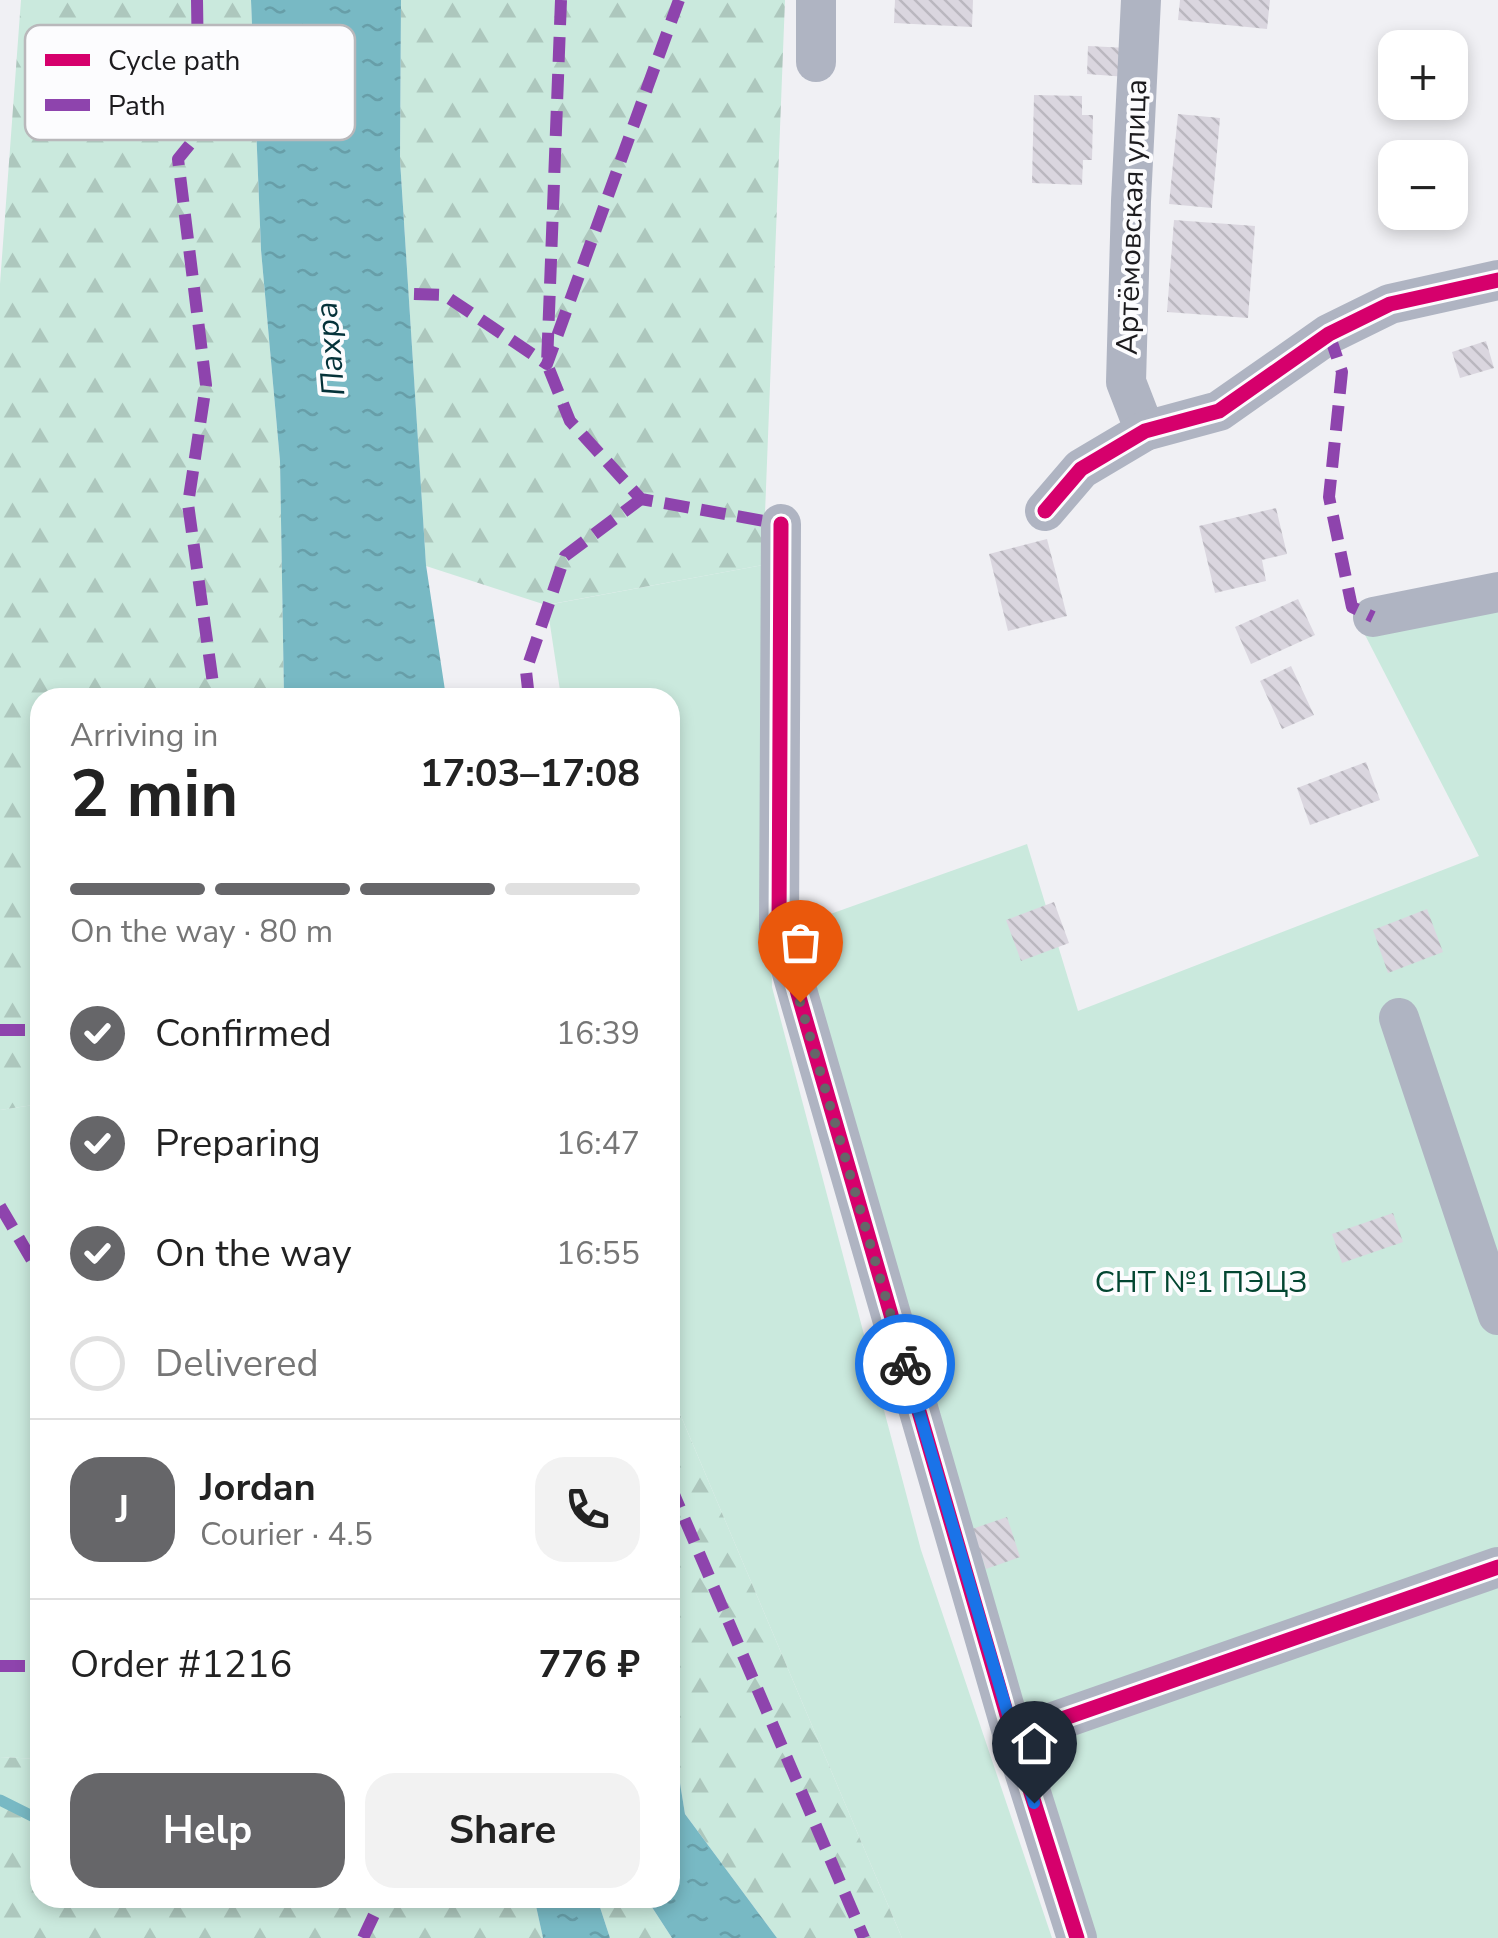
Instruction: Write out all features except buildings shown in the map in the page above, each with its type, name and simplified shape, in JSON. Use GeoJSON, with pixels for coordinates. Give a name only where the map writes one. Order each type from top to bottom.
{"type":"FeatureCollection","features":[{"type":"Feature","properties":{"kind":"street"},"geometry":{"type":"LineString","coordinates":[[816,0],[816,62]]}},
{"type":"Feature","properties":{"kind":"street","name":"Артёмовская улица"},"geometry":{"type":"LineString","coordinates":[[1142,0],[1126,382],[1144,431]]}},
{"type":"Feature","properties":{"kind":"street"},"geometry":{"type":"LineString","coordinates":[[1045,511],[1082,469],[1144,431],[1219,410],[1329,334],[1390,304],[1498,280]]}},
{"type":"Feature","properties":{"kind":"street"},"geometry":{"type":"LineString","coordinates":[[780,524],[779,928],[1013,1736],[1077,1938]]}},
{"type":"Feature","properties":{"kind":"street"},"geometry":{"type":"LineString","coordinates":[[1373,617],[1498,592]]}},
{"type":"Feature","properties":{"kind":"street"},"geometry":{"type":"LineString","coordinates":[[1399,1018],[1498,1315]]}},
{"type":"Feature","properties":{"kind":"street"},"geometry":{"type":"LineString","coordinates":[[1013,1736],[1498,1568]]}},
{"type":"Feature","properties":{"kind":"green space"},"geometry":{"type":"Polygon","coordinates":[[[21,0],[251,0],[252,25],[25,25],[25,140],[257,140],[261,250],[280,461],[284,688],[30,688],[30,1106],[0,1110],[0,284],[21,0]]]}},
{"type":"Feature","properties":{"kind":"green space"},"geometry":{"type":"Polygon","coordinates":[[[401,0],[785,0],[763,565],[546,605],[426,566],[400,160],[401,0]]]}},
{"type":"Feature","properties":{"kind":"green space"},"geometry":{"type":"Polygon","coordinates":[[[763,565],[772,987],[921,1550],[1052,1938],[902,1938],[680,1414],[680,688],[560,688],[547,605],[763,565]]]}},
{"type":"Feature","properties":{"kind":"green space","name":"СНТ №1 ПЭЦЗ"},"geometry":{"type":"Polygon","coordinates":[[[1498,607],[1498,1938],[1092,1938],[791,928],[1027,844],[1078,1011],[1479,856],[1364,633],[1498,607]]]}},
{"type":"Feature","properties":{"kind":"green space"},"geometry":{"type":"Polygon","coordinates":[[[30,1106],[30,1758],[0,1757],[0,1110],[30,1106]]]}},
{"type":"Feature","properties":{"kind":"green space"},"geometry":{"type":"Polygon","coordinates":[[[680,1414],[902,1938],[777,1938],[685,1814],[680,1783],[680,1414]]]}},
{"type":"Feature","properties":{"kind":"green space"},"geometry":{"type":"Polygon","coordinates":[[[0,1757],[30,1758],[30,1908],[536,1908],[543,1938],[0,1938],[0,1757]]]}},
{"type":"Feature","properties":{"kind":"green space"},"geometry":{"type":"Polygon","coordinates":[[[600,1908],[652,1908],[672,1938],[610,1938],[600,1908]]]}},
{"type":"Feature","properties":{"kind":"water","name":"Пахра"},"geometry":{"type":"Polygon","coordinates":[[[251,0],[401,0],[400,160],[426,565],[445,688],[284,688],[280,461],[261,250],[257,140],[355,140],[355,25],[252,25],[251,0]]]}},
{"type":"Feature","properties":{"kind":"water"},"geometry":{"type":"Polygon","coordinates":[[[680,1783],[685,1814],[777,1938],[672,1938],[652,1908],[680,1908],[680,1783]]]}},
{"type":"Feature","properties":{"kind":"water"},"geometry":{"type":"Polygon","coordinates":[[[536,1908],[600,1908],[610,1938],[543,1938],[536,1908]]]}},
{"type":"Feature","properties":{"kind":"waterway"},"geometry":{"type":"LineString","coordinates":[[0,1800],[30,1815]]}},
{"type":"Feature","properties":{"kind":"marked path"},"geometry":{"type":"LineString","coordinates":[[197,0],[197,25]]}},
{"type":"Feature","properties":{"kind":"marked path"},"geometry":{"type":"LineString","coordinates":[[561,0],[547,364],[570,421],[641,499],[781,524]]}},
{"type":"Feature","properties":{"kind":"marked path"},"geometry":{"type":"LineString","coordinates":[[414,294],[444,295],[547,364],[679,0]]}},
{"type":"Feature","properties":{"kind":"marked path"},"geometry":{"type":"LineString","coordinates":[[193,140],[178,159],[206,385],[188,504],[214,688]]}},
{"type":"Feature","properties":{"kind":"marked path"},"geometry":{"type":"LineString","coordinates":[[1329,334],[1342,372],[1329,497],[1352,607],[1373,617]]}},
{"type":"Feature","properties":{"kind":"marked path"},"geometry":{"type":"LineString","coordinates":[[528,688],[526,671],[565,556],[641,499]]}},
{"type":"Feature","properties":{"kind":"marked path"},"geometry":{"type":"LineString","coordinates":[[0,1030],[30,1030]]}},
{"type":"Feature","properties":{"kind":"marked path"},"geometry":{"type":"LineString","coordinates":[[0,1206],[30,1257]]}},
{"type":"Feature","properties":{"kind":"marked path"},"geometry":{"type":"LineString","coordinates":[[680,1508],[864,1938]]}},
{"type":"Feature","properties":{"kind":"marked path"},"geometry":{"type":"LineString","coordinates":[[0,1666],[30,1666]]}},
{"type":"Feature","properties":{"kind":"marked path"},"geometry":{"type":"LineString","coordinates":[[363,1938],[377,1908]]}},
{"type":"Feature","properties":{"kind":"cycle path"},"geometry":{"type":"LineString","coordinates":[[1045,511],[1081,469],[1145,431],[1219,411],[1329,334],[1390,304],[1498,280]]}},
{"type":"Feature","properties":{"kind":"cycle path"},"geometry":{"type":"LineString","coordinates":[[781,524],[779,928],[1013,1736],[1077,1938]]}},
{"type":"Feature","properties":{"kind":"cycle path"},"geometry":{"type":"LineString","coordinates":[[1013,1736],[1498,1567]]}},
{"type":"Feature","properties":{"kind":"way so far"},"geometry":{"type":"LineString","coordinates":[[800,1002],[905,1364]]}},
{"type":"Feature","properties":{"kind":"route"},"geometry":{"type":"LineString","coordinates":[[905,1364],[1034,1803]]}}]}
